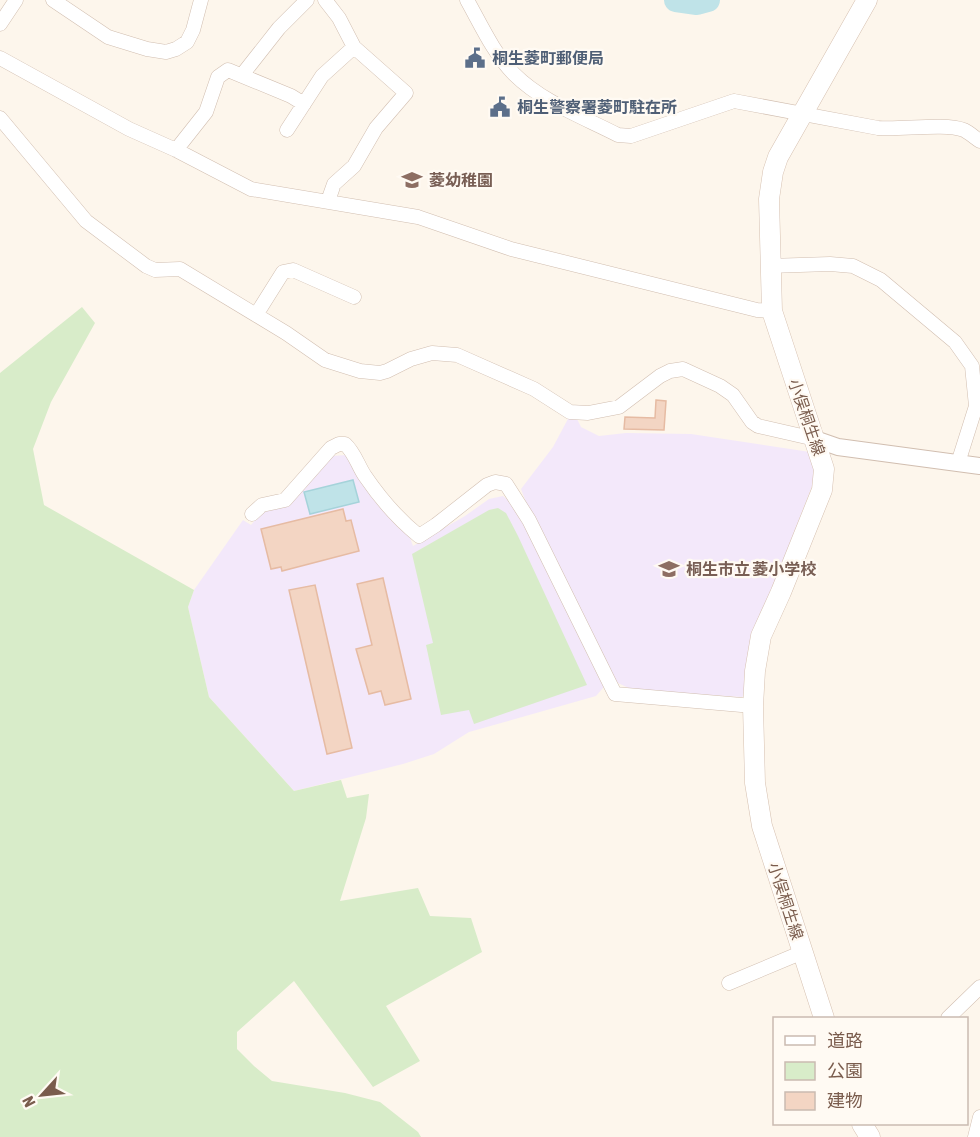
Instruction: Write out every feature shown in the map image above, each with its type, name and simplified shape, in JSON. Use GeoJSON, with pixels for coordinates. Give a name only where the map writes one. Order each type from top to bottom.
{"type":"FeatureCollection","features":[{"type":"Feature","properties":{"kind":"main road","name":"小俣桐生線"},"geometry":{"type":"LineString","coordinates":[[824,1017],[762,826],[755,783],[753,706],[755,671],[761,636],[822,490],[824,469],[772,311],[769,199],[778,157],[867,0]]}},
{"type":"Feature","properties":{"kind":"street"},"geometry":{"type":"LineString","coordinates":[[0,24],[16,0]]}},
{"type":"Feature","properties":{"kind":"street"},"geometry":{"type":"LineString","coordinates":[[53,0],[108,37],[147,49],[166,52],[187,42],[193,30],[201,0]]}},
{"type":"Feature","properties":{"kind":"street"},"geometry":{"type":"LineString","coordinates":[[242,75],[279,28],[307,0]]}},
{"type":"Feature","properties":{"kind":"street"},"geometry":{"type":"LineString","coordinates":[[325,0],[339,18],[354,48],[406,93],[376,128],[354,166],[334,184],[328,201]]}},
{"type":"Feature","properties":{"kind":"street"},"geometry":{"type":"LineString","coordinates":[[467,0],[493,48],[513,73],[548,99],[618,135],[631,136],[734,101],[897,130],[957,128],[966,131],[980,141]]}},
{"type":"Feature","properties":{"kind":"street"},"geometry":{"type":"LineString","coordinates":[[287,130],[322,76],[354,48]]}},
{"type":"Feature","properties":{"kind":"street"},"geometry":{"type":"LineString","coordinates":[[0,58],[129,129],[176,150],[251,189],[418,218],[543,258],[757,310],[772,311]]}},
{"type":"Feature","properties":{"kind":"street"},"geometry":{"type":"LineString","coordinates":[[176,150],[206,112],[221,73],[228,70],[291,96],[304,104]]}},
{"type":"Feature","properties":{"kind":"street"},"geometry":{"type":"LineString","coordinates":[[0,118],[86,221],[146,266],[155,270],[180,269],[286,333],[325,360],[360,371],[380,373],[432,352],[457,355],[534,389],[564,409],[595,413],[613,410],[660,376],[670,371],[683,369],[712,382],[733,395],[752,422],[758,426],[815,439],[838,447],[980,466]]}},
{"type":"Feature","properties":{"kind":"street"},"geometry":{"type":"LineString","coordinates":[[770,266],[830,264],[853,266],[881,280],[955,342],[972,366],[976,399],[976,406],[958,463]]}},
{"type":"Feature","properties":{"kind":"street"},"geometry":{"type":"LineString","coordinates":[[256,315],[282,272],[287,270],[293,270],[354,297]]}},
{"type":"Feature","properties":{"kind":"street"},"geometry":{"type":"LineString","coordinates":[[252,514],[262,505],[285,500],[326,454],[339,444],[345,444],[351,450],[360,469],[378,495],[419,536],[487,484],[501,482],[506,484],[515,496],[529,520],[615,694],[753,706]]}},
{"type":"Feature","properties":{"kind":"street"},"geometry":{"type":"LineString","coordinates":[[729,984],[803,952]]}},
{"type":"Feature","properties":{"kind":"street"},"geometry":{"type":"LineString","coordinates":[[949,1017],[980,987]]}},
{"type":"Feature","properties":{"kind":"street"},"geometry":{"type":"LineString","coordinates":[[975,1137],[980,1117]]}},
{"type":"Feature","properties":{"kind":"shaded area","name":"桐生市立 菱小学校"},"geometry":{"type":"Polygon","coordinates":[[[569,417],[577,419],[581,427],[599,436],[626,433],[691,434],[810,452],[815,469],[812,486],[795,530],[748,691],[742,697],[633,690],[618,683],[612,676],[534,523],[521,489],[553,447],[569,417]]]}},
{"type":"Feature","properties":{"kind":"shaded area"},"geometry":{"type":"Polygon","coordinates":[[[347,455],[408,532],[413,546],[465,516],[489,499],[503,496],[516,507],[603,682],[603,688],[596,696],[469,732],[434,754],[403,764],[294,791],[209,697],[188,607],[194,590],[243,520],[251,525],[262,512],[331,456],[347,455]]]}},
{"type":"Feature","properties":{"kind":"green space"},"geometry":{"type":"Polygon","coordinates":[[[82,307],[95,323],[51,402],[33,449],[44,505],[194,590],[188,607],[209,697],[294,791],[341,780],[347,798],[369,794],[366,818],[340,901],[418,888],[430,916],[471,918],[482,952],[386,1006],[420,1061],[373,1087],[294,981],[237,1032],[237,1049],[272,1081],[345,1093],[380,1102],[418,1132],[421,1137],[0,1137],[0,373],[82,307]]]}},
{"type":"Feature","properties":{"kind":"green space"},"geometry":{"type":"Polygon","coordinates":[[[498,508],[506,513],[518,536],[587,685],[474,724],[469,710],[441,715],[426,645],[433,643],[412,554],[489,510],[498,508]]]}},
{"type":"Feature","properties":{"kind":"water"},"geometry":{"type":"Polygon","coordinates":[[[353,480],[359,502],[310,514],[304,492],[353,480]]]}},
{"type":"Feature","properties":{"kind":"building"},"geometry":{"type":"Polygon","coordinates":[[[656,400],[666,401],[664,430],[624,429],[625,417],[655,418],[656,400]]]}},
{"type":"Feature","properties":{"kind":"building"},"geometry":{"type":"Polygon","coordinates":[[[343,509],[346,521],[351,520],[359,551],[282,571],[281,567],[271,569],[261,529],[343,509]]]}},
{"type":"Feature","properties":{"kind":"building"},"geometry":{"type":"Polygon","coordinates":[[[383,578],[411,699],[385,705],[381,691],[369,694],[356,649],[372,645],[357,584],[383,578]]]}},
{"type":"Feature","properties":{"kind":"building"},"geometry":{"type":"Polygon","coordinates":[[[315,585],[352,748],[327,754],[289,590],[315,585]]]}},
{"type":"Feature","properties":{"kind":"waterway"},"geometry":{"type":"LineString","coordinates":[[676,0],[697,3],[708,0]]}},
{"type":"Feature","properties":{"kind":"place","name":"桐生菱町郵便局"},"geometry":{"type":"Point","coordinates":[475,58]}},
{"type":"Feature","properties":{"kind":"place","name":"桐生警察署菱町駐在所"},"geometry":{"type":"Point","coordinates":[500,107]}},
{"type":"Feature","properties":{"kind":"place","name":"菱幼稚園"},"geometry":{"type":"Point","coordinates":[412,180]}},
{"type":"Feature","properties":{"kind":"place","name":"桐生市立 菱小学校"},"geometry":{"type":"Point","coordinates":[669,569]}}]}
